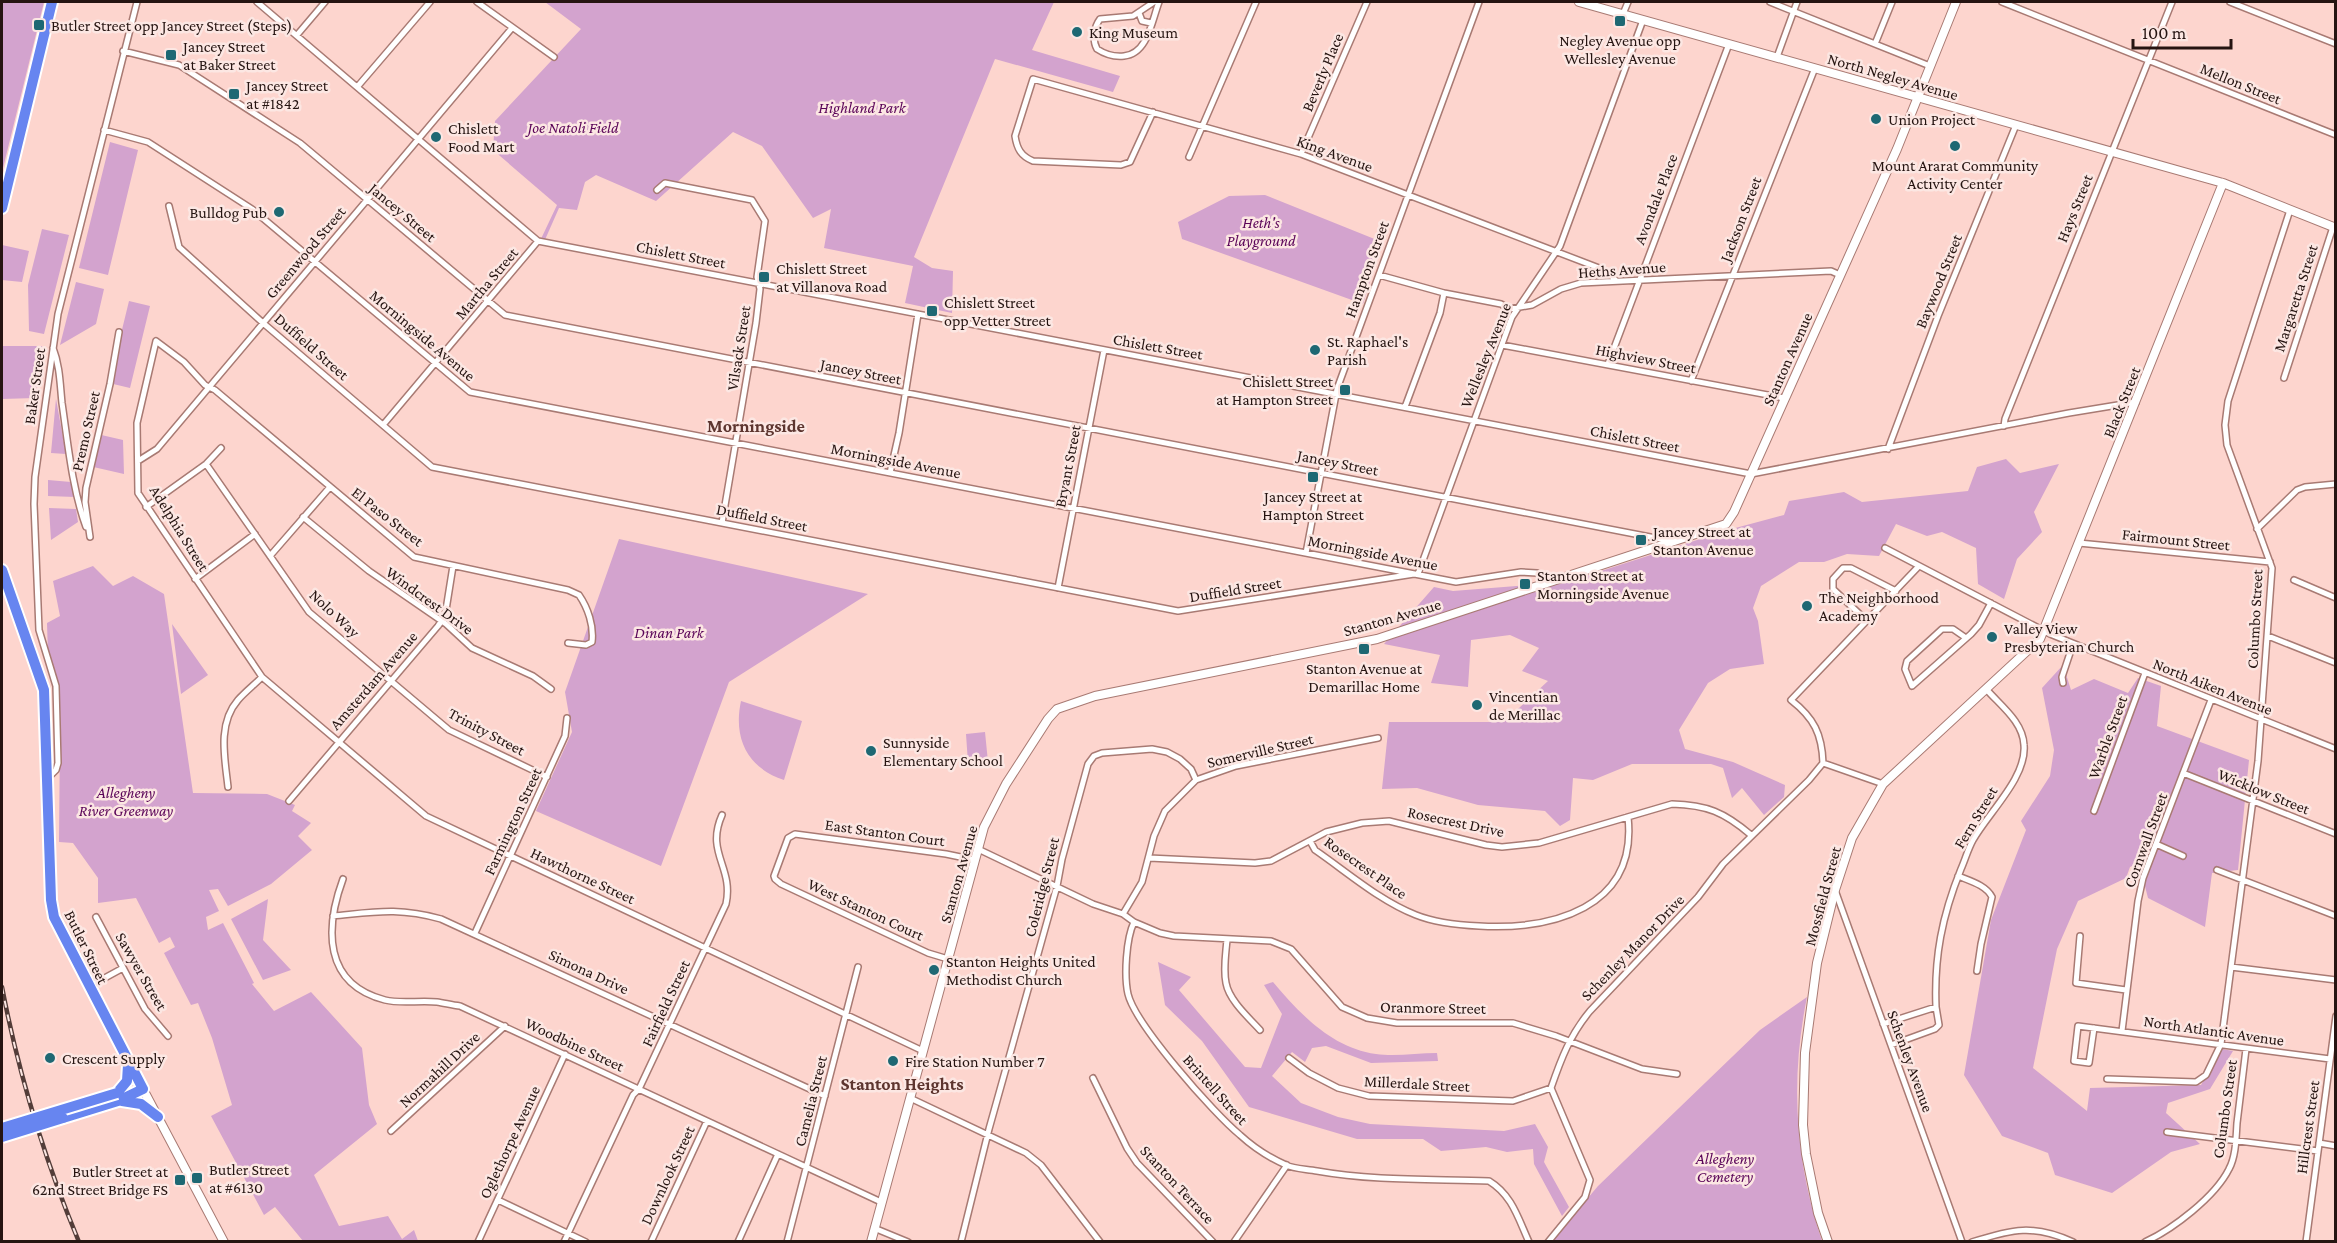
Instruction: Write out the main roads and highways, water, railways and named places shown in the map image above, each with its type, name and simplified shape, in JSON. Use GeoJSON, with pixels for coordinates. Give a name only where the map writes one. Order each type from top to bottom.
{"type":"FeatureCollection","features":[{"type":"Feature","properties":{"kind":"highway"},"geometry":{"type":"LineString","coordinates":[[2,208],[52,2]]}},
{"type":"Feature","properties":{"kind":"highway","name":"Butler Street"},"geometry":{"type":"LineString","coordinates":[[2,570],[44,690],[52,911],[56,923],[143,1089],[125,1094]]}},
{"type":"Feature","properties":{"kind":"highway"},"geometry":{"type":"LineString","coordinates":[[125,1094],[129,1072],[128,1060]]}},
{"type":"Feature","properties":{"kind":"highway"},"geometry":{"type":"LineString","coordinates":[[2,1137],[125,1094]]}},
{"type":"Feature","properties":{"kind":"highway"},"geometry":{"type":"LineString","coordinates":[[2,1128],[125,1094],[146,1107],[158,1118]]}},
{"type":"Feature","properties":{"kind":"railway"},"geometry":{"type":"LineString","coordinates":[[2,987],[16,1053],[34,1116],[79,1242]]}},
{"type":"Feature","properties":{"kind":"place","name":"Negley Avenue opp Wellesley Avenue"},"geometry":{"type":"Point","coordinates":[1620,21]}},
{"type":"Feature","properties":{"kind":"place","name":"Butler Street opp Jancey Street (Steps)"},"geometry":{"type":"Point","coordinates":[39,25]}},
{"type":"Feature","properties":{"kind":"place","name":"King Museum"},"geometry":{"type":"Point","coordinates":[1077,32]}},
{"type":"Feature","properties":{"kind":"place","name":"Jancey Street at Baker Street"},"geometry":{"type":"Point","coordinates":[171,55]}},
{"type":"Feature","properties":{"kind":"place","name":"Jancey Street at #1842"},"geometry":{"type":"Point","coordinates":[234,94]}},
{"type":"Feature","properties":{"kind":"place","name":"Union Project"},"geometry":{"type":"Point","coordinates":[1876,119]}},
{"type":"Feature","properties":{"kind":"place","name":"Chislett Food Mart"},"geometry":{"type":"Point","coordinates":[436,137]}},
{"type":"Feature","properties":{"kind":"place","name":"Mount Ararat Community Activity Center"},"geometry":{"type":"Point","coordinates":[1955,146]}},
{"type":"Feature","properties":{"kind":"place","name":"Bulldog Pub"},"geometry":{"type":"Point","coordinates":[279,212]}},
{"type":"Feature","properties":{"kind":"place","name":"Chislett Street at Villanova Road"},"geometry":{"type":"Point","coordinates":[764,277]}},
{"type":"Feature","properties":{"kind":"place","name":"Chislett Street opp Vetter Street"},"geometry":{"type":"Point","coordinates":[932,311]}},
{"type":"Feature","properties":{"kind":"place","name":"St. Raphael's Parish"},"geometry":{"type":"Point","coordinates":[1315,350]}},
{"type":"Feature","properties":{"kind":"place","name":"Chislett Street at Hampton Street"},"geometry":{"type":"Point","coordinates":[1345,390]}},
{"type":"Feature","properties":{"kind":"place","name":"Jancey Street at Hampton Street"},"geometry":{"type":"Point","coordinates":[1313,477]}},
{"type":"Feature","properties":{"kind":"place","name":"Jancey Street at Stanton Avenue"},"geometry":{"type":"Point","coordinates":[1641,540]}},
{"type":"Feature","properties":{"kind":"place","name":"Stanton Street at Morningside Avenue"},"geometry":{"type":"Point","coordinates":[1525,584]}},
{"type":"Feature","properties":{"kind":"place","name":"The Neighborhood Academy"},"geometry":{"type":"Point","coordinates":[1807,606]}},
{"type":"Feature","properties":{"kind":"place","name":"Valley View Presbyterian Church"},"geometry":{"type":"Point","coordinates":[1992,637]}},
{"type":"Feature","properties":{"kind":"place","name":"Stanton Avenue at Demarillac Home"},"geometry":{"type":"Point","coordinates":[1364,649]}},
{"type":"Feature","properties":{"kind":"place","name":"Vincentian de Merillac"},"geometry":{"type":"Point","coordinates":[1477,705]}},
{"type":"Feature","properties":{"kind":"place","name":"Sunnyside Elementary School"},"geometry":{"type":"Point","coordinates":[871,751]}},
{"type":"Feature","properties":{"kind":"place","name":"Stanton Heights United Methodist Church"},"geometry":{"type":"Point","coordinates":[934,970]}},
{"type":"Feature","properties":{"kind":"place","name":"Crescent Supply"},"geometry":{"type":"Point","coordinates":[50,1058]}},
{"type":"Feature","properties":{"kind":"place","name":"Fire Station Number 7"},"geometry":{"type":"Point","coordinates":[893,1061]}},
{"type":"Feature","properties":{"kind":"place","name":"Butler Street at #6130"},"geometry":{"type":"Point","coordinates":[197,1178]}},
{"type":"Feature","properties":{"kind":"place","name":"Butler Street at 62nd Street Bridge FS"},"geometry":{"type":"Point","coordinates":[180,1180]}},
{"type":"Feature","properties":{"kind":"district","name":"Morningside"},"geometry":{"type":"Point","coordinates":[756,426]}},
{"type":"Feature","properties":{"kind":"district","name":"Stanton Heights"},"geometry":{"type":"Point","coordinates":[902,1084]}},
{"type":"Feature","properties":{"kind":"park label","name":"Highland Park"},"geometry":{"type":"Point","coordinates":[862,107]}},
{"type":"Feature","properties":{"kind":"park label","name":"Joe Natoli Field"},"geometry":{"type":"Point","coordinates":[573,127]}},
{"type":"Feature","properties":{"kind":"park label","name":"Heth's Playground"},"geometry":{"type":"Point","coordinates":[1261,231]}},
{"type":"Feature","properties":{"kind":"park label","name":"Dinan Park"},"geometry":{"type":"Point","coordinates":[669,632]}},
{"type":"Feature","properties":{"kind":"park label","name":"Allegheny River Greenway"},"geometry":{"type":"Point","coordinates":[126,801]}},
{"type":"Feature","properties":{"kind":"park label","name":"Allegheny Cemetery"},"geometry":{"type":"Point","coordinates":[1725,1167]}}]}
